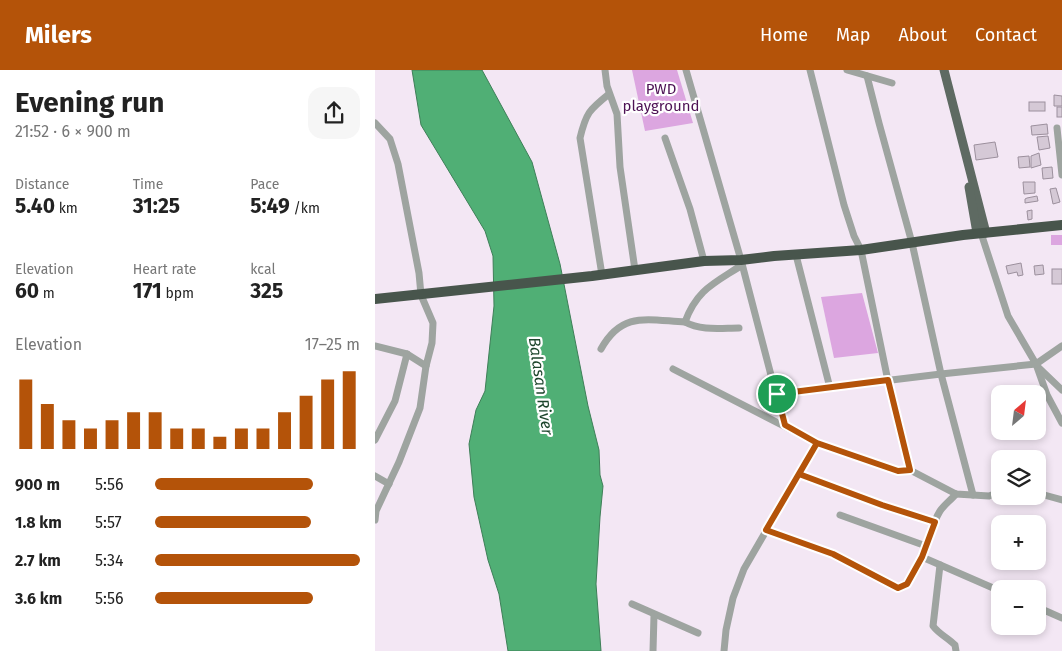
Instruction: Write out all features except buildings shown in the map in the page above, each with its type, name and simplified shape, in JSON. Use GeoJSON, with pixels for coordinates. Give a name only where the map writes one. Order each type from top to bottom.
{"type":"FeatureCollection","features":[{"type":"Feature","properties":{"kind":"highway"},"geometry":{"type":"LineString","coordinates":[[375,299],[597,275],[704,261],[742,262],[796,254],[861,250],[963,235],[1062,225]]}},
{"type":"Feature","properties":{"kind":"highway"},"geometry":{"type":"LineString","coordinates":[[1038,228],[1062,230]]}},
{"type":"Feature","properties":{"kind":"main road"},"geometry":{"type":"LineString","coordinates":[[944,70],[964,148],[981,233]]}},
{"type":"Feature","properties":{"kind":"main road"},"geometry":{"type":"LineString","coordinates":[[964,148],[973,218],[981,233]]}},
{"type":"Feature","properties":{"kind":"main road"},"geometry":{"type":"LineString","coordinates":[[963,235],[971,226],[973,218]]}},
{"type":"Feature","properties":{"kind":"street"},"geometry":{"type":"LineString","coordinates":[[605,70],[609,94],[617,114],[620,167],[635,270]]}},
{"type":"Feature","properties":{"kind":"street"},"geometry":{"type":"LineString","coordinates":[[687,70],[742,262],[785,425]]}},
{"type":"Feature","properties":{"kind":"street"},"geometry":{"type":"LineString","coordinates":[[810,70],[844,205],[854,236],[861,250],[888,380],[910,470]]}},
{"type":"Feature","properties":{"kind":"street"},"geometry":{"type":"LineString","coordinates":[[847,70],[892,83]]}},
{"type":"Feature","properties":{"kind":"street"},"geometry":{"type":"LineString","coordinates":[[867,76],[912,243],[941,374],[973,495]]}},
{"type":"Feature","properties":{"kind":"street"},"geometry":{"type":"LineString","coordinates":[[597,275],[580,138],[584,118],[591,108],[609,94]]}},
{"type":"Feature","properties":{"kind":"street"},"geometry":{"type":"LineString","coordinates":[[375,123],[391,139],[398,164],[419,273],[421,295],[433,323],[432,343],[426,366],[421,408],[376,511],[375,520]]}},
{"type":"Feature","properties":{"kind":"street"},"geometry":{"type":"LineString","coordinates":[[1057,128],[1062,175]]}},
{"type":"Feature","properties":{"kind":"street"},"geometry":{"type":"LineString","coordinates":[[665,138],[690,210],[704,261]]}},
{"type":"Feature","properties":{"kind":"street"},"geometry":{"type":"LineString","coordinates":[[981,233],[1008,316],[1036,364],[1047,395],[1062,423]]}},
{"type":"Feature","properties":{"kind":"street"},"geometry":{"type":"LineString","coordinates":[[796,254],[830,388]]}},
{"type":"Feature","properties":{"kind":"street"},"geometry":{"type":"LineString","coordinates":[[685,322],[691,307],[699,295],[742,262]]}},
{"type":"Feature","properties":{"kind":"street"},"geometry":{"type":"LineString","coordinates":[[601,349],[608,336],[618,326],[636,320],[685,322],[708,329],[739,328]]}},
{"type":"Feature","properties":{"kind":"street"},"geometry":{"type":"LineString","coordinates":[[375,346],[407,354],[426,366]]}},
{"type":"Feature","properties":{"kind":"street"},"geometry":{"type":"LineString","coordinates":[[777,394],[1036,364],[1062,346]]}},
{"type":"Feature","properties":{"kind":"street"},"geometry":{"type":"LineString","coordinates":[[375,440],[395,401],[407,354]]}},
{"type":"Feature","properties":{"kind":"street"},"geometry":{"type":"LineString","coordinates":[[1036,364],[1062,390]]}},
{"type":"Feature","properties":{"kind":"street"},"geometry":{"type":"LineString","coordinates":[[673,369],[817,443],[898,471],[910,470],[956,494],[991,495]]}},
{"type":"Feature","properties":{"kind":"street"},"geometry":{"type":"LineString","coordinates":[[724,651],[726,630],[733,598],[744,568],[817,443]]}},
{"type":"Feature","properties":{"kind":"street"},"geometry":{"type":"LineString","coordinates":[[799,474],[882,505],[935,522]]}},
{"type":"Feature","properties":{"kind":"street"},"geometry":{"type":"LineString","coordinates":[[375,476],[389,484]]}},
{"type":"Feature","properties":{"kind":"street"},"geometry":{"type":"LineString","coordinates":[[766,530],[833,554],[898,588],[907,584],[922,557],[940,511],[956,494]]}},
{"type":"Feature","properties":{"kind":"street"},"geometry":{"type":"LineString","coordinates":[[1046,496],[1062,500]]}},
{"type":"Feature","properties":{"kind":"street"},"geometry":{"type":"LineString","coordinates":[[840,515],[926,546]]}},
{"type":"Feature","properties":{"kind":"street"},"geometry":{"type":"LineString","coordinates":[[922,557],[991,587]]}},
{"type":"Feature","properties":{"kind":"street"},"geometry":{"type":"LineString","coordinates":[[940,565],[933,626],[955,645],[956,651]]}},
{"type":"Feature","properties":{"kind":"street"},"geometry":{"type":"LineString","coordinates":[[632,604],[698,634]]}},
{"type":"Feature","properties":{"kind":"street"},"geometry":{"type":"LineString","coordinates":[[1046,612],[1062,618]]}},
{"type":"Feature","properties":{"kind":"street"},"geometry":{"type":"LineString","coordinates":[[653,651],[654,615]]}},
{"type":"Feature","properties":{"kind":"green space","name":"PWD playground"},"geometry":{"type":"Polygon","coordinates":[[[632,70],[677,70],[693,123],[645,131],[632,70]]]}},
{"type":"Feature","properties":{"kind":"green space"},"geometry":{"type":"Polygon","coordinates":[[[1051,235],[1062,235],[1062,245],[1051,245],[1051,235]]]}},
{"type":"Feature","properties":{"kind":"green space"},"geometry":{"type":"Polygon","coordinates":[[[862,293],[878,353],[834,358],[821,297],[862,293]]]}},
{"type":"Feature","properties":{"kind":"water","name":"Balasan River"},"geometry":{"type":"Polygon","coordinates":[[[412,70],[482,70],[532,162],[560,264],[588,406],[599,450],[600,475],[603,486],[596,584],[601,651],[508,651],[499,594],[488,560],[474,497],[469,444],[476,410],[485,391],[494,306],[493,256],[485,231],[421,125],[412,70]]]}},
{"type":"Feature","properties":{"kind":"route"},"geometry":{"type":"LineString","coordinates":[[777,394],[785,425],[817,443],[799,474],[882,505],[935,522],[922,557],[907,584],[898,588],[833,554],[766,530],[817,443],[898,471],[910,470],[888,380],[777,394]]}}]}
